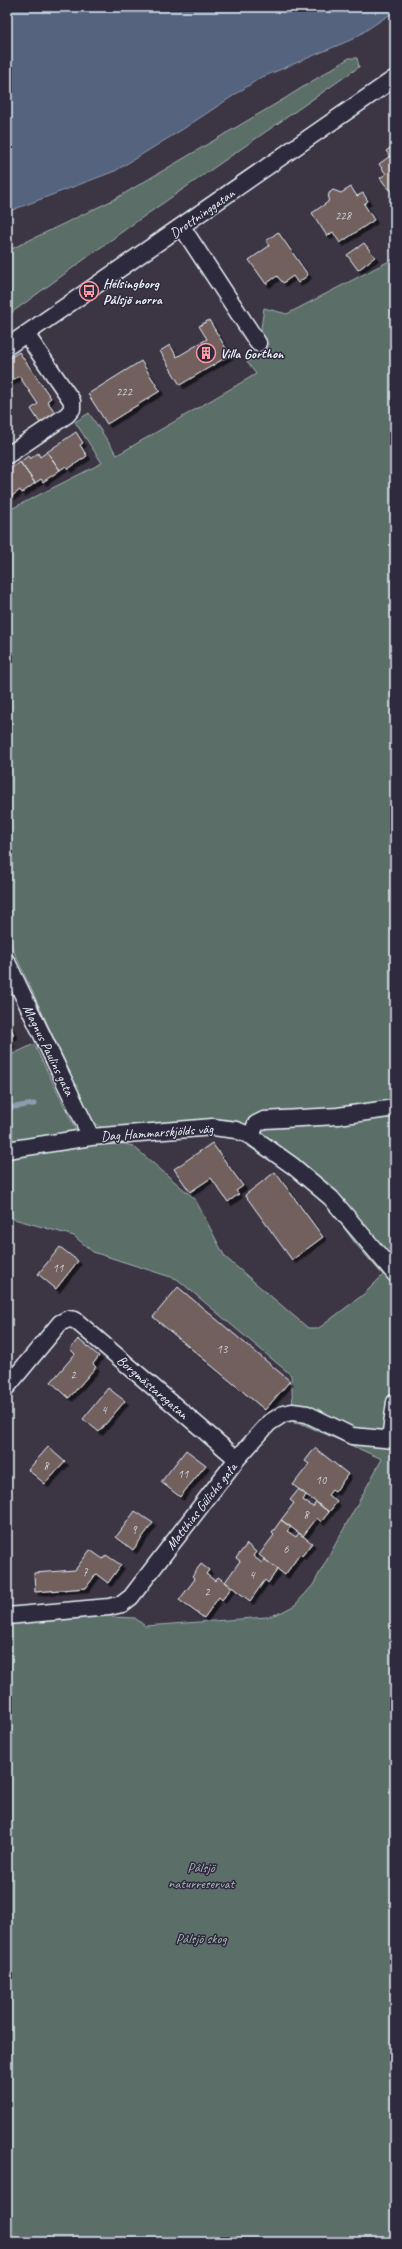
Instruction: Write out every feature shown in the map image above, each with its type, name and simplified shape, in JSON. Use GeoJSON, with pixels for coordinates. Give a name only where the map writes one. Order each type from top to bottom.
{"type":"FeatureCollection","features":[{"type":"Feature","properties":{"kind":"street","name":"Drottninggatan"},"geometry":{"type":"LineString","coordinates":[[7,347],[395,78]]}},
{"type":"Feature","properties":{"kind":"street"},"geometry":{"type":"LineString","coordinates":[[182,227],[258,343]]}},
{"type":"Feature","properties":{"kind":"street"},"geometry":{"type":"LineString","coordinates":[[8,455],[67,415],[72,409],[72,401],[26,334]]}},
{"type":"Feature","properties":{"kind":"street","name":"Magnus Paulins gata"},"geometry":{"type":"LineString","coordinates":[[7,962],[91,1137]]}},
{"type":"Feature","properties":{"kind":"street"},"geometry":{"type":"LineString","coordinates":[[251,1136],[256,1124],[264,1120],[338,1116],[395,1108]]}},
{"type":"Feature","properties":{"kind":"street","name":"Dag Hammarskjölds väg"},"geometry":{"type":"LineString","coordinates":[[7,1150],[91,1137],[213,1126],[236,1130],[251,1136],[293,1166],[331,1198],[395,1274]]}},
{"type":"Feature","properties":{"kind":"street","name":"Borgmästaregatan"},"geometry":{"type":"LineString","coordinates":[[7,1387],[60,1324],[68,1319],[75,1320],[237,1459]]}},
{"type":"Feature","properties":{"kind":"street"},"geometry":{"type":"LineString","coordinates":[[393,1439],[395,1402]]}},
{"type":"Feature","properties":{"kind":"street","name":"Matthias Gülichs gata"},"geometry":{"type":"LineString","coordinates":[[7,1616],[109,1607],[122,1604],[131,1597],[237,1459],[269,1423],[283,1414],[292,1412],[307,1414],[352,1436],[393,1439]]}},
{"type":"Feature","properties":{"kind":"green space"},"geometry":{"type":"Polygon","coordinates":[[[349,58],[357,58],[359,67],[130,226],[7,316],[7,251],[115,199],[284,99],[349,58]]]}},
{"type":"Feature","properties":{"kind":"green space","name":"Pålsjö naturreservat"},"geometry":{"type":"Polygon","coordinates":[[[395,258],[395,2242],[7,2242],[7,1621],[111,1614],[112,1617],[135,1618],[145,1626],[267,1617],[282,1612],[295,1605],[313,1585],[382,1459],[305,1425],[294,1423],[291,1375],[177,1279],[93,1252],[74,1236],[7,1217],[7,1057],[34,1044],[77,1132],[133,1146],[195,1199],[225,1257],[308,1328],[319,1328],[364,1294],[383,1275],[355,1243],[319,1194],[229,1133],[106,1130],[97,1125],[90,1116],[7,937],[7,511],[102,463],[75,422],[89,413],[117,455],[256,374],[247,362],[268,349],[260,335],[264,308],[287,314],[395,258]]]}},
{"type":"Feature","properties":{"kind":"water"},"geometry":{"type":"Polygon","coordinates":[[[7,7],[395,7],[395,11],[353,39],[260,78],[183,129],[115,171],[7,212],[7,7]]]}},
{"type":"Feature","properties":{"kind":"building"},"geometry":{"type":"Polygon","coordinates":[[[395,144],[395,188],[390,191],[380,178],[386,174],[379,164],[390,156],[386,151],[395,144]]]}},
{"type":"Feature","properties":{"kind":"building"},"geometry":{"type":"Polygon","coordinates":[[[351,187],[357,196],[363,193],[368,201],[364,204],[374,220],[340,243],[333,232],[327,236],[312,213],[328,202],[329,193],[333,190],[341,193],[351,187]]]}},
{"type":"Feature","properties":{"kind":"building"},"geometry":{"type":"Polygon","coordinates":[[[278,232],[308,275],[298,283],[293,276],[283,283],[277,276],[266,284],[249,260],[269,246],[266,241],[278,232]]]}},
{"type":"Feature","properties":{"kind":"building"},"geometry":{"type":"Polygon","coordinates":[[[364,243],[375,257],[358,270],[347,255],[364,243]]]}},
{"type":"Feature","properties":{"kind":"building","name":"Villa Gorthon"},"geometry":{"type":"Polygon","coordinates":[[[209,320],[230,355],[180,385],[160,351],[170,345],[177,357],[207,339],[199,326],[209,320]]]}},
{"type":"Feature","properties":{"kind":"building"},"geometry":{"type":"Polygon","coordinates":[[[19,352],[51,398],[47,401],[57,415],[42,426],[31,409],[38,404],[19,376],[7,384],[7,360],[19,352]]]}},
{"type":"Feature","properties":{"kind":"building"},"geometry":{"type":"Polygon","coordinates":[[[141,361],[160,391],[107,424],[88,394],[141,361]]]}},
{"type":"Feature","properties":{"kind":"building"},"geometry":{"type":"Polygon","coordinates":[[[7,384],[10,389],[7,391],[7,384]]]}},
{"type":"Feature","properties":{"kind":"building"},"geometry":{"type":"Polygon","coordinates":[[[76,432],[83,443],[80,445],[87,456],[68,469],[66,466],[60,470],[47,452],[76,432]]]}},
{"type":"Feature","properties":{"kind":"building"},"geometry":{"type":"Polygon","coordinates":[[[47,452],[60,470],[43,482],[41,479],[35,483],[20,462],[28,456],[30,459],[38,453],[40,457],[47,452]]]}},
{"type":"Feature","properties":{"kind":"building"},"geometry":{"type":"Polygon","coordinates":[[[20,462],[35,483],[22,493],[20,490],[12,496],[7,488],[7,471],[20,462]]]}},
{"type":"Feature","properties":{"kind":"building"},"geometry":{"type":"Polygon","coordinates":[[[7,1020],[14,1035],[8,1038],[11,1044],[7,1046],[7,1020]]]}},
{"type":"Feature","properties":{"kind":"building"},"geometry":{"type":"Polygon","coordinates":[[[212,1143],[243,1186],[236,1191],[239,1194],[228,1202],[211,1178],[190,1192],[174,1169],[212,1143]]]}},
{"type":"Feature","properties":{"kind":"building"},"geometry":{"type":"Polygon","coordinates":[[[275,1172],[323,1237],[292,1260],[245,1195],[275,1172]]]}},
{"type":"Feature","properties":{"kind":"building"},"geometry":{"type":"Polygon","coordinates":[[[60,1247],[78,1261],[56,1289],[38,1274],[60,1247]]]}},
{"type":"Feature","properties":{"kind":"building"},"geometry":{"type":"Polygon","coordinates":[[[178,1287],[290,1381],[265,1410],[153,1317],[178,1287]]]}},
{"type":"Feature","properties":{"kind":"building"},"geometry":{"type":"Polygon","coordinates":[[[78,1339],[99,1356],[93,1364],[96,1367],[69,1398],[51,1382],[75,1354],[70,1349],[78,1339]]]}},
{"type":"Feature","properties":{"kind":"building"},"geometry":{"type":"Polygon","coordinates":[[[108,1388],[125,1401],[99,1432],[83,1419],[108,1388]]]}},
{"type":"Feature","properties":{"kind":"building"},"geometry":{"type":"Polygon","coordinates":[[[48,1447],[65,1462],[45,1484],[28,1470],[48,1447]]]}},
{"type":"Feature","properties":{"kind":"building"},"geometry":{"type":"Polygon","coordinates":[[[315,1448],[348,1474],[335,1492],[332,1490],[328,1495],[337,1502],[329,1512],[293,1485],[309,1464],[305,1461],[315,1448]]]}},
{"type":"Feature","properties":{"kind":"building"},"geometry":{"type":"Polygon","coordinates":[[[186,1450],[206,1465],[180,1497],[161,1482],[186,1450]]]}},
{"type":"Feature","properties":{"kind":"building"},"geometry":{"type":"Polygon","coordinates":[[[299,1489],[306,1495],[303,1500],[313,1507],[316,1502],[329,1512],[321,1522],[317,1518],[303,1536],[281,1520],[294,1503],[290,1500],[299,1489]]]}},
{"type":"Feature","properties":{"kind":"building"},"geometry":{"type":"Polygon","coordinates":[[[135,1511],[153,1523],[133,1550],[116,1537],[135,1511]]]}},
{"type":"Feature","properties":{"kind":"building"},"geometry":{"type":"Polygon","coordinates":[[[281,1520],[291,1527],[287,1531],[296,1537],[299,1533],[312,1543],[302,1556],[300,1554],[285,1575],[259,1555],[274,1535],[272,1533],[281,1520]]]}},
{"type":"Feature","properties":{"kind":"building"},"geometry":{"type":"Polygon","coordinates":[[[247,1544],[256,1552],[253,1556],[262,1563],[264,1559],[278,1569],[268,1583],[265,1580],[250,1601],[225,1582],[240,1561],[236,1558],[247,1544]]]}},
{"type":"Feature","properties":{"kind":"building"},"geometry":{"type":"Polygon","coordinates":[[[90,1550],[103,1559],[106,1555],[121,1565],[108,1583],[96,1574],[86,1588],[35,1592],[34,1573],[75,1570],[90,1550]]]}},
{"type":"Feature","properties":{"kind":"building"},"geometry":{"type":"Polygon","coordinates":[[[201,1564],[209,1570],[206,1574],[215,1581],[218,1577],[232,1587],[222,1600],[219,1597],[204,1618],[179,1600],[195,1579],[192,1576],[201,1564]]]}},
{"type":"Feature","properties":{"kind":"waterway"},"geometry":{"type":"LineString","coordinates":[[7,1108],[34,1104]]}},
{"type":"Feature","properties":{"kind":"place","name":"Helsingborg Pålsjö norra"},"geometry":{"type":"Point","coordinates":[89,291]}},
{"type":"Feature","properties":{"kind":"place","name":"Villa Gorthon"},"geometry":{"type":"Point","coordinates":[206,353]}},
{"type":"Feature","properties":{"kind":"park label","name":"Pålsjö skog"},"geometry":{"type":"Point","coordinates":[201,1938]}}]}
